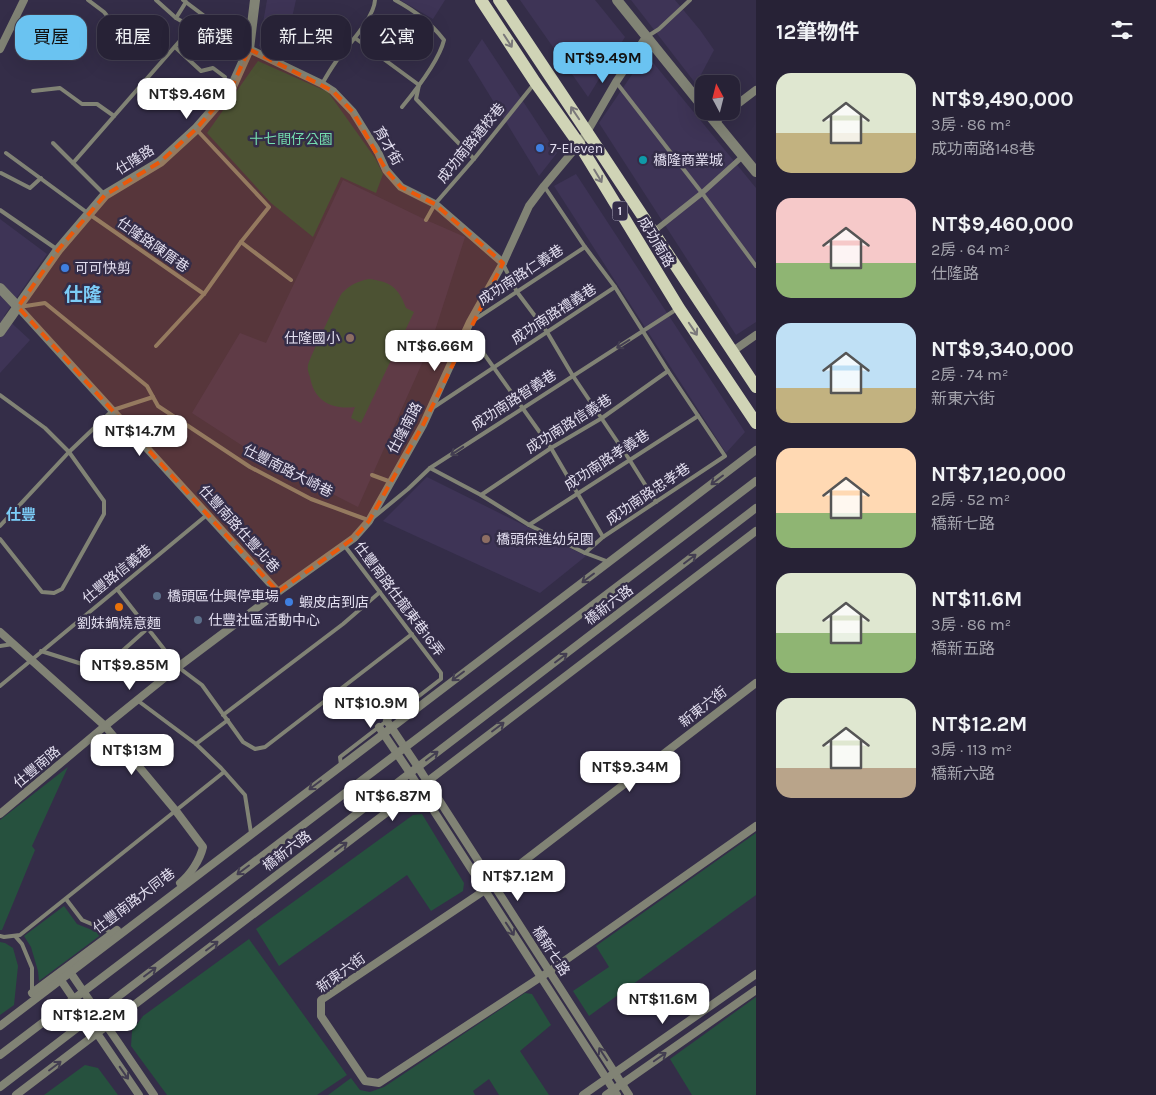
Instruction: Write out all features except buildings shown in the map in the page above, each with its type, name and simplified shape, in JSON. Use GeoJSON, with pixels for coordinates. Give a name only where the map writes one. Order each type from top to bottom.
{"type":"FeatureCollection","features":[{"type":"Feature","properties":{"kind":"main road","name":"成功南路"},"geometry":{"type":"LineString","coordinates":[[482,0],[535,82],[579,144],[679,308],[756,423]]}},
{"type":"Feature","properties":{"kind":"main road","name":"成功南路"},"geometry":{"type":"LineString","coordinates":[[499,0],[756,387]]}},
{"type":"Feature","properties":{"kind":"street"},"geometry":{"type":"LineString","coordinates":[[0,49],[24,0]]}},
{"type":"Feature","properties":{"kind":"street","name":"仕隆路"},"geometry":{"type":"LineString","coordinates":[[251,33],[255,0]]}},
{"type":"Feature","properties":{"kind":"street"},"geometry":{"type":"LineString","coordinates":[[617,0],[695,97]]}},
{"type":"Feature","properties":{"kind":"street","name":"仕隆南路"},"geometry":{"type":"LineString","coordinates":[[278,592],[354,538],[369,521],[423,425],[468,326],[503,263],[529,206],[579,144],[616,82],[646,37]]}},
{"type":"Feature","properties":{"kind":"street","name":"育才街"},"geometry":{"type":"LineString","coordinates":[[251,50],[333,91],[353,112],[378,152],[386,170],[402,187],[436,204],[503,263]]}},
{"type":"Feature","properties":{"kind":"street","name":"仕隆路"},"geometry":{"type":"LineString","coordinates":[[0,332],[58,250],[105,195],[160,162],[196,129],[231,89],[244,60]]}},
{"type":"Feature","properties":{"kind":"street"},"geometry":{"type":"LineString","coordinates":[[740,102],[756,90]]}},
{"type":"Feature","properties":{"kind":"street"},"geometry":{"type":"LineString","coordinates":[[718,120],[715,122],[756,172]]}},
{"type":"Feature","properties":{"kind":"street"},"geometry":{"type":"LineString","coordinates":[[653,232],[743,156]]}},
{"type":"Feature","properties":{"kind":"street"},"geometry":{"type":"LineString","coordinates":[[0,288],[18,307]]}},
{"type":"Feature","properties":{"kind":"street","name":"仕豐南路仕豐北巷"},"geometry":{"type":"LineString","coordinates":[[18,307],[278,592]]}},
{"type":"Feature","properties":{"kind":"street"},"geometry":{"type":"LineString","coordinates":[[733,351],[756,335]]}},
{"type":"Feature","properties":{"kind":"street"},"geometry":{"type":"LineString","coordinates":[[0,1026],[32,997],[341,766],[381,730],[609,562],[756,450]]}},
{"type":"Feature","properties":{"kind":"street","name":"橋新六路"},"geometry":{"type":"LineString","coordinates":[[0,1055],[756,481]]}},
{"type":"Feature","properties":{"kind":"street","name":"橋新六路"},"geometry":{"type":"LineString","coordinates":[[0,1087],[756,508]]}},
{"type":"Feature","properties":{"kind":"street"},"geometry":{"type":"LineString","coordinates":[[16,1095],[756,530]]}},
{"type":"Feature","properties":{"kind":"street","name":"仕豐南路"},"geometry":{"type":"LineString","coordinates":[[0,814],[178,667],[278,592]]}},
{"type":"Feature","properties":{"kind":"street","name":"仕豐南路大同巷"},"geometry":{"type":"LineString","coordinates":[[0,632],[105,726],[176,811],[203,848],[202,854],[187,878],[114,933],[69,970]]}},
{"type":"Feature","properties":{"kind":"street","name":"新東六街"},"geometry":{"type":"LineString","coordinates":[[756,683],[494,884],[321,1000],[321,1016],[364,1082],[378,1083],[550,971],[756,826]]}},
{"type":"Feature","properties":{"kind":"street","name":"橋新七路"},"geometry":{"type":"LineString","coordinates":[[390,724],[629,1095]]}},
{"type":"Feature","properties":{"kind":"street","name":"橋新七路"},"geometry":{"type":"LineString","coordinates":[[381,730],[615,1092]]}},
{"type":"Feature","properties":{"kind":"street"},"geometry":{"type":"LineString","coordinates":[[69,970],[154,1095]]}},
{"type":"Feature","properties":{"kind":"street"},"geometry":{"type":"LineString","coordinates":[[583,1095],[756,974]]}},
{"type":"Feature","properties":{"kind":"street"},"geometry":{"type":"LineString","coordinates":[[59,977],[139,1095]]}},
{"type":"Feature","properties":{"kind":"street"},"geometry":{"type":"LineString","coordinates":[[606,1095],[615,1092],[622,1084],[756,990]]}},
{"type":"Feature","properties":{"kind":"lane"},"geometry":{"type":"LineString","coordinates":[[88,0],[106,15]]}},
{"type":"Feature","properties":{"kind":"lane"},"geometry":{"type":"LineString","coordinates":[[73,163],[192,27],[176,18],[156,0]]}},
{"type":"Feature","properties":{"kind":"lane"},"geometry":{"type":"LineString","coordinates":[[322,84],[375,7],[375,0]]}},
{"type":"Feature","properties":{"kind":"lane"},"geometry":{"type":"LineString","coordinates":[[395,0],[433,26],[444,40],[442,49],[419,85],[402,107]]}},
{"type":"Feature","properties":{"kind":"lane"},"geometry":{"type":"LineString","coordinates":[[646,37],[659,29],[690,0]]}},
{"type":"Feature","properties":{"kind":"lane"},"geometry":{"type":"LineString","coordinates":[[176,18],[184,1],[203,15]]}},
{"type":"Feature","properties":{"kind":"lane"},"geometry":{"type":"LineString","coordinates":[[355,38],[419,85]]}},
{"type":"Feature","properties":{"kind":"lane"},"geometry":{"type":"LineString","coordinates":[[175,47],[201,71],[213,68],[225,77]]}},
{"type":"Feature","properties":{"kind":"lane","name":"成功南路通校巷"},"geometry":{"type":"LineString","coordinates":[[426,220],[436,204],[535,82]]}},
{"type":"Feature","properties":{"kind":"lane"},"geometry":{"type":"LineString","coordinates":[[616,82],[702,192],[756,266]]}},
{"type":"Feature","properties":{"kind":"lane"},"geometry":{"type":"LineString","coordinates":[[419,85],[416,99],[474,159]]}},
{"type":"Feature","properties":{"kind":"lane"},"geometry":{"type":"LineString","coordinates":[[33,91],[60,88],[82,104],[97,104],[114,116]]}},
{"type":"Feature","properties":{"kind":"lane"},"geometry":{"type":"LineString","coordinates":[[156,346],[204,294],[269,207],[196,129]]}},
{"type":"Feature","properties":{"kind":"lane"},"geometry":{"type":"LineString","coordinates":[[53,142],[105,195]]}},
{"type":"Feature","properties":{"kind":"lane","name":"仕隆路陳厝巷"},"geometry":{"type":"LineString","coordinates":[[6,153],[89,214],[204,294]]}},
{"type":"Feature","properties":{"kind":"lane"},"geometry":{"type":"LineString","coordinates":[[0,173],[30,188],[41,178]]}},
{"type":"Feature","properties":{"kind":"lane"},"geometry":{"type":"LineString","coordinates":[[544,186],[585,247],[615,287],[698,416]]}},
{"type":"Feature","properties":{"kind":"lane"},"geometry":{"type":"LineString","coordinates":[[0,210],[58,250]]}},
{"type":"Feature","properties":{"kind":"lane"},"geometry":{"type":"LineString","coordinates":[[241,242],[291,280]]}},
{"type":"Feature","properties":{"kind":"lane","name":"成功南路仁義巷"},"geometry":{"type":"LineString","coordinates":[[468,326],[585,247]]}},
{"type":"Feature","properties":{"kind":"lane"},"geometry":{"type":"LineString","coordinates":[[503,263],[517,292],[547,332],[573,376],[656,502]]}},
{"type":"Feature","properties":{"kind":"lane","name":"成功南路禮義巷"},"geometry":{"type":"LineString","coordinates":[[430,409],[615,287]]}},
{"type":"Feature","properties":{"kind":"lane","name":"仕豐南路大崎巷"},"geometry":{"type":"LineString","coordinates":[[18,307],[45,303],[147,386],[158,406],[250,467],[310,499],[369,521]]}},
{"type":"Feature","properties":{"kind":"lane","name":"成功南路智義巷"},"geometry":{"type":"LineString","coordinates":[[369,521],[430,468],[679,308]]}},
{"type":"Feature","properties":{"kind":"lane"},"geometry":{"type":"LineString","coordinates":[[468,326],[492,367],[551,448],[576,494],[603,537]]}},
{"type":"Feature","properties":{"kind":"lane","name":"成功南路信義巷"},"geometry":{"type":"LineString","coordinates":[[480,495],[551,448],[602,418],[668,372]]}},
{"type":"Feature","properties":{"kind":"lane"},"geometry":{"type":"LineString","coordinates":[[0,395],[45,428],[69,452]]}},
{"type":"Feature","properties":{"kind":"lane"},"geometry":{"type":"LineString","coordinates":[[0,526],[69,452],[113,410],[153,397]]}},
{"type":"Feature","properties":{"kind":"lane","name":"成功南路忠孝巷"},"geometry":{"type":"LineString","coordinates":[[585,553],[603,537],[726,456],[698,416]]}},
{"type":"Feature","properties":{"kind":"lane","name":"成功南路孝義巷"},"geometry":{"type":"LineString","coordinates":[[529,525],[698,416]]}},
{"type":"Feature","properties":{"kind":"lane","name":"仕豐路信義巷"},"geometry":{"type":"LineString","coordinates":[[0,539],[42,592],[54,593],[62,589],[104,514],[104,501],[69,452]]}},
{"type":"Feature","properties":{"kind":"lane"},"geometry":{"type":"LineString","coordinates":[[430,468],[480,495],[529,525],[585,553],[609,562]]}},
{"type":"Feature","properties":{"kind":"lane"},"geometry":{"type":"LineString","coordinates":[[372,475],[391,482]]}},
{"type":"Feature","properties":{"kind":"lane","name":"仕豐路信義巷"},"geometry":{"type":"LineString","coordinates":[[0,686],[208,514]]}},
{"type":"Feature","properties":{"kind":"lane","name":"仕豐南路仕龍東巷16弄"},"geometry":{"type":"LineString","coordinates":[[344,544],[441,673],[441,679],[390,724]]}},
{"type":"Feature","properties":{"kind":"lane"},"geometry":{"type":"LineString","coordinates":[[117,589],[178,667],[202,685],[243,742],[256,749],[265,747],[412,634]]}},
{"type":"Feature","properties":{"kind":"lane"},"geometry":{"type":"LineString","coordinates":[[223,715],[343,624],[380,592]]}},
{"type":"Feature","properties":{"kind":"lane"},"geometry":{"type":"LineString","coordinates":[[41,651],[101,670],[148,628]]}},
{"type":"Feature","properties":{"kind":"lane"},"geometry":{"type":"LineString","coordinates":[[0,646],[14,644]]}},
{"type":"Feature","properties":{"kind":"lane"},"geometry":{"type":"LineString","coordinates":[[137,700],[196,744],[245,795],[251,834]]}},
{"type":"Feature","properties":{"kind":"lane"},"geometry":{"type":"LineString","coordinates":[[196,744],[228,720]]}},
{"type":"Feature","properties":{"kind":"lane"},"geometry":{"type":"LineString","coordinates":[[0,936],[20,935],[224,772]]}},
{"type":"Feature","properties":{"kind":"lane"},"geometry":{"type":"LineString","coordinates":[[66,899],[82,920],[114,933]]}},
{"type":"Feature","properties":{"kind":"lane"},"geometry":{"type":"LineString","coordinates":[[15,936],[22,944],[32,968],[32,997]]}},
{"type":"Feature","properties":{"kind":"highlighted area"},"geometry":{"type":"Polygon","coordinates":[[[249,49],[333,91],[353,112],[386,170],[401,187],[435,204],[503,263],[423,425],[369,521],[354,538],[278,592],[18,307],[58,250],[105,195],[160,162],[196,129],[231,89],[249,49]]]}},
{"type":"Feature","properties":{"kind":"shaded area"},"geometry":{"type":"Polygon","coordinates":[[[267,0],[296,0],[293,15],[264,15],[267,0]]]}},
{"type":"Feature","properties":{"kind":"shaded area"},"geometry":{"type":"Polygon","coordinates":[[[400,0],[445,0],[433,19],[433,15],[426,15],[400,0]]]}},
{"type":"Feature","properties":{"kind":"shaded area"},"geometry":{"type":"Polygon","coordinates":[[[520,0],[595,0],[625,37],[588,97],[520,0]]]}},
{"type":"Feature","properties":{"kind":"shaded area"},"geometry":{"type":"Polygon","coordinates":[[[631,0],[675,0],[700,30],[714,50],[701,75],[695,75],[695,83],[631,0]]]}},
{"type":"Feature","properties":{"kind":"shaded area"},"geometry":{"type":"Polygon","coordinates":[[[482,39],[557,153],[539,176],[468,60],[482,39]]]}},
{"type":"Feature","properties":{"kind":"shaded area","name":"橋隆商業城"},"geometry":{"type":"Polygon","coordinates":[[[646,54],[695,114],[695,120],[700,120],[756,188],[756,322],[736,335],[599,123],[646,54]]]}},
{"type":"Feature","properties":{"kind":"shaded area"},"geometry":{"type":"Polygon","coordinates":[[[576,174],[745,432],[726,453],[554,186],[576,174]]]}},
{"type":"Feature","properties":{"kind":"shaded area","name":"仕隆國小"},"geometry":{"type":"Polygon","coordinates":[[[343,180],[465,237],[431,343],[358,507],[260,457],[192,413],[240,333],[266,343],[343,180]]]}},
{"type":"Feature","properties":{"kind":"shaded area"},"geometry":{"type":"Polygon","coordinates":[[[0,219],[47,254],[4,316],[30,340],[0,373],[0,219]]]}},
{"type":"Feature","properties":{"kind":"shaded area","name":"橋頭保進幼兒園"},"geometry":{"type":"Polygon","coordinates":[[[427,477],[586,556],[540,593],[383,521],[427,477]]]}},
{"type":"Feature","properties":{"kind":"green space","name":"十七間仔公園"},"geometry":{"type":"Polygon","coordinates":[[[258,61],[328,92],[375,158],[383,174],[376,193],[341,177],[313,237],[271,203],[207,133],[258,61]]]}},
{"type":"Feature","properties":{"kind":"green space"},"geometry":{"type":"Polygon","coordinates":[[[369,279],[383,282],[393,287],[397,290],[406,308],[414,312],[361,423],[351,418],[355,407],[339,407],[320,398],[312,385],[308,367],[342,293],[354,284],[369,279]]]}},
{"type":"Feature","properties":{"kind":"green space"},"geometry":{"type":"Polygon","coordinates":[[[68,767],[32,846],[35,850],[2,930],[0,930],[0,820],[68,767]]]}},
{"type":"Feature","properties":{"kind":"green space"},"geometry":{"type":"Polygon","coordinates":[[[422,814],[464,883],[463,891],[431,911],[407,875],[279,966],[256,929],[413,815],[422,814]]]}},
{"type":"Feature","properties":{"kind":"green space"},"geometry":{"type":"Polygon","coordinates":[[[756,833],[756,895],[589,1016],[573,991],[609,967],[596,946],[756,833]]]}},
{"type":"Feature","properties":{"kind":"green space"},"geometry":{"type":"Polygon","coordinates":[[[64,906],[77,924],[102,934],[39,981],[31,947],[24,936],[64,906]]]}},
{"type":"Feature","properties":{"kind":"green space"},"geometry":{"type":"Polygon","coordinates":[[[249,939],[347,1075],[317,1095],[167,1095],[131,1046],[132,1031],[143,1016],[249,939]]]}},
{"type":"Feature","properties":{"kind":"green space"},"geometry":{"type":"Polygon","coordinates":[[[0,942],[13,948],[18,966],[14,1005],[0,1015],[0,942]]]}},
{"type":"Feature","properties":{"kind":"green space"},"geometry":{"type":"Polygon","coordinates":[[[525,993],[532,994],[551,1025],[520,1051],[549,1095],[499,1095],[489,1079],[473,1091],[475,1095],[328,1095],[351,1078],[360,1090],[370,1092],[384,1087],[525,993]]]}},
{"type":"Feature","properties":{"kind":"green space"},"geometry":{"type":"Polygon","coordinates":[[[756,997],[756,1095],[692,1095],[670,1059],[756,997]]]}},
{"type":"Feature","properties":{"kind":"green space"},"geometry":{"type":"Polygon","coordinates":[[[85,1065],[98,1068],[118,1095],[44,1095],[85,1065]]]}},
{"type":"Feature","properties":{"kind":"place","name":"7-Eleven"},"geometry":{"type":"Point","coordinates":[540,148]}},
{"type":"Feature","properties":{"kind":"place","name":"橋隆商業城"},"geometry":{"type":"Point","coordinates":[643,160]}},
{"type":"Feature","properties":{"kind":"place","name":"可可快剪"},"geometry":{"type":"Point","coordinates":[65,268]}},
{"type":"Feature","properties":{"kind":"place","name":"仕隆國小"},"geometry":{"type":"Point","coordinates":[350,338]}},
{"type":"Feature","properties":{"kind":"place","name":"橋頭保進幼兒園"},"geometry":{"type":"Point","coordinates":[486,539]}},
{"type":"Feature","properties":{"kind":"place","name":"橋頭區仕興停車場"},"geometry":{"type":"Point","coordinates":[157,596]}},
{"type":"Feature","properties":{"kind":"place","name":"蝦皮店到店"},"geometry":{"type":"Point","coordinates":[289,602]}},
{"type":"Feature","properties":{"kind":"place","name":"劉妹鍋燒意麵"},"geometry":{"type":"Point","coordinates":[119,607]}},
{"type":"Feature","properties":{"kind":"place","name":"仕豐社區活動中心"},"geometry":{"type":"Point","coordinates":[198,620]}},
{"type":"Feature","properties":{"kind":"district","name":"仕隆"},"geometry":{"type":"Point","coordinates":[83,295]}},
{"type":"Feature","properties":{"kind":"district","name":"仕豐"},"geometry":{"type":"Point","coordinates":[21,515]}}]}
